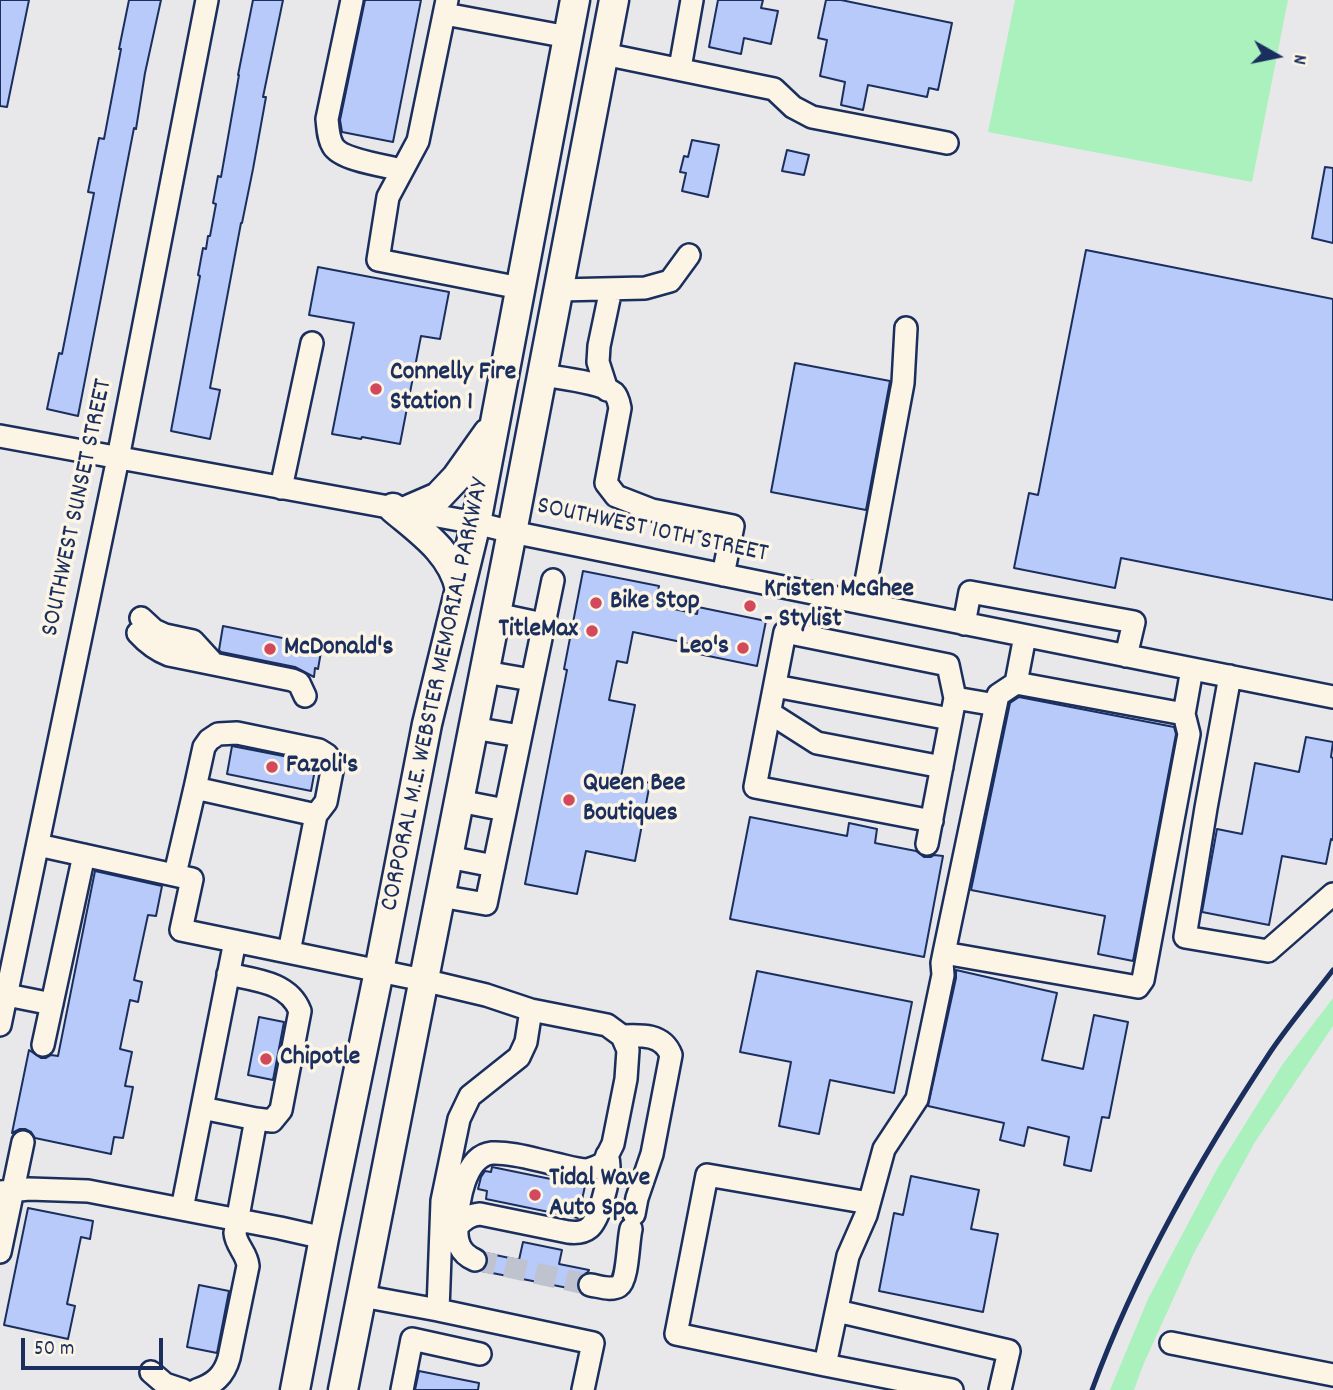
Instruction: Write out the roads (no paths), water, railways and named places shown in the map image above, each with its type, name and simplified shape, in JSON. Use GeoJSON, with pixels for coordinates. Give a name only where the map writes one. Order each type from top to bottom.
{"type":"FeatureCollection","features":[{"type":"Feature","properties":{"kind":"main road","name":"CORPORAL M.E. WEBSTER MEMORIAL PARKWAY"},"geometry":{"type":"LineString","coordinates":[[295,1390],[427,724],[476,523],[575,0]]}},
{"type":"Feature","properties":{"kind":"main road","name":"CORPORAL M.E. WEBSTER MEMORIAL PARKWAY"},"geometry":{"type":"LineString","coordinates":[[343,1390],[513,532],[614,0]]}},
{"type":"Feature","properties":{"kind":"main road"},"geometry":{"type":"LineString","coordinates":[[520,288],[559,290]]}},
{"type":"Feature","properties":{"kind":"main road"},"geometry":{"type":"LineString","coordinates":[[460,589],[452,566],[439,547],[401,509],[438,497],[473,456],[495,422]]}},
{"type":"Feature","properties":{"kind":"street","name":"SOUTHWEST SUNSET STREET"},"geometry":{"type":"LineString","coordinates":[[0,1025],[6,981],[118,458],[207,0]]}},
{"type":"Feature","properties":{"kind":"street"},"geometry":{"type":"LineString","coordinates":[[352,0],[327,119],[328,134],[334,149],[348,156],[402,170]]}},
{"type":"Feature","properties":{"kind":"street"},"geometry":{"type":"LineString","coordinates":[[680,68],[692,0]]}},
{"type":"Feature","properties":{"kind":"street"},"geometry":{"type":"LineString","coordinates":[[520,288],[378,260],[388,197],[418,141],[446,7],[568,37]]}},
{"type":"Feature","properties":{"kind":"street"},"geometry":{"type":"LineString","coordinates":[[604,54],[774,89],[793,107],[812,117],[947,143]]}},
{"type":"Feature","properties":{"kind":"street"},"geometry":{"type":"LineString","coordinates":[[559,290],[645,288],[670,281],[689,255]]}},
{"type":"Feature","properties":{"kind":"street"},"geometry":{"type":"LineString","coordinates":[[607,390],[597,362],[611,289]]}},
{"type":"Feature","properties":{"kind":"street"},"geometry":{"type":"LineString","coordinates":[[862,603],[903,383],[906,328]]}},
{"type":"Feature","properties":{"kind":"street"},"geometry":{"type":"LineString","coordinates":[[281,488],[312,343]]}},
{"type":"Feature","properties":{"kind":"street"},"geometry":{"type":"LineString","coordinates":[[542,375],[600,386],[614,393],[620,408],[606,483],[616,496],[652,510],[733,526],[723,575]]}},
{"type":"Feature","properties":{"kind":"street","name":"SOUTHWEST 10TH STREET"},"geometry":{"type":"LineString","coordinates":[[0,436],[476,523],[1333,697]]}},
{"type":"Feature","properties":{"kind":"street"},"geometry":{"type":"LineString","coordinates":[[440,896],[486,904],[553,580]]}},
{"type":"Feature","properties":{"kind":"street"},"geometry":{"type":"LineString","coordinates":[[964,624],[970,592],[1134,622],[1126,656]]}},
{"type":"Feature","properties":{"kind":"street"},"geometry":{"type":"LineString","coordinates":[[496,614],[543,624]]}},
{"type":"Feature","properties":{"kind":"street"},"geometry":{"type":"LineString","coordinates":[[139,626],[193,641],[214,664],[292,680],[299,683],[305,696]]}},
{"type":"Feature","properties":{"kind":"street"},"geometry":{"type":"LineString","coordinates":[[928,844],[953,709],[948,665],[785,632],[755,787],[932,821]]}},
{"type":"Feature","properties":{"kind":"street"},"geometry":{"type":"LineString","coordinates":[[1016,683],[1025,636]]}},
{"type":"Feature","properties":{"kind":"street"},"geometry":{"type":"LineString","coordinates":[[944,953],[1138,988],[1143,980],[1189,734],[1184,714],[1192,669]]}},
{"type":"Feature","properties":{"kind":"street"},"geometry":{"type":"LineString","coordinates":[[485,672],[531,680]]}},
{"type":"Feature","properties":{"kind":"street"},"geometry":{"type":"LineString","coordinates":[[1230,676],[1185,937],[1268,951],[1333,894]]}},
{"type":"Feature","properties":{"kind":"street"},"geometry":{"type":"LineString","coordinates":[[825,1365],[848,1256],[866,1215],[884,1149],[917,1099],[943,975],[942,962],[998,695],[1016,683],[1184,714]]}},
{"type":"Feature","properties":{"kind":"street"},"geometry":{"type":"LineString","coordinates":[[775,686],[953,709],[996,705]]}},
{"type":"Feature","properties":{"kind":"street"},"geometry":{"type":"LineString","coordinates":[[770,713],[817,743],[942,767]]}},
{"type":"Feature","properties":{"kind":"street"},"geometry":{"type":"LineString","coordinates":[[474,728],[520,736]]}},
{"type":"Feature","properties":{"kind":"street"},"geometry":{"type":"LineString","coordinates":[[175,874],[204,747],[209,740],[218,734],[237,733],[319,750],[327,755],[332,771],[326,802],[316,815],[289,953]]}},
{"type":"Feature","properties":{"kind":"street"},"geometry":{"type":"LineString","coordinates":[[195,788],[316,815]]}},
{"type":"Feature","properties":{"kind":"street"},"geometry":{"type":"LineString","coordinates":[[459,801],[505,810]]}},
{"type":"Feature","properties":{"kind":"street"},"geometry":{"type":"LineString","coordinates":[[37,845],[192,879],[181,930],[486,995],[531,1010],[607,1025],[622,1036],[628,1050],[626,1079],[613,1144],[603,1164],[588,1170],[489,1153],[477,1160],[468,1170],[461,1197],[457,1239],[460,1249],[475,1260]]}},
{"type":"Feature","properties":{"kind":"street"},"geometry":{"type":"LineString","coordinates":[[43,1045],[84,855]]}},
{"type":"Feature","properties":{"kind":"street"},"geometry":{"type":"LineString","coordinates":[[447,857],[494,866]]}},
{"type":"Feature","properties":{"kind":"street"},"geometry":{"type":"LineString","coordinates":[[182,1209],[235,941]]}},
{"type":"Feature","properties":{"kind":"street"},"geometry":{"type":"LineString","coordinates":[[202,1108],[272,1121],[281,1110],[300,1011],[297,1004],[273,984],[229,974]]}},
{"type":"Feature","properties":{"kind":"street"},"geometry":{"type":"LineString","coordinates":[[6,981],[52,1003]]}},
{"type":"Feature","properties":{"kind":"street"},"geometry":{"type":"LineString","coordinates":[[438,1310],[442,1201],[459,1119],[470,1096],[519,1057],[526,1042],[531,1010]]}},
{"type":"Feature","properties":{"kind":"street"},"geometry":{"type":"LineString","coordinates":[[590,1285],[608,1288],[618,1287],[622,1283],[626,1271],[628,1241],[636,1222],[637,1198],[652,1154],[671,1055],[667,1045],[658,1040],[640,1035],[622,1036]]}},
{"type":"Feature","properties":{"kind":"street"},"geometry":{"type":"LineString","coordinates":[[197,1390],[218,1379],[229,1358],[248,1266],[245,1253],[235,1237],[256,1119]]}},
{"type":"Feature","properties":{"kind":"street"},"geometry":{"type":"LineString","coordinates":[[0,1252],[7,1192],[23,1142]]}},
{"type":"Feature","properties":{"kind":"street"},"geometry":{"type":"LineString","coordinates":[[457,1227],[472,1215],[480,1214],[580,1233],[596,1221],[603,1203],[609,1166],[607,1155]]}},
{"type":"Feature","properties":{"kind":"street"},"geometry":{"type":"LineString","coordinates":[[869,1203],[707,1175],[676,1334],[952,1390]]}},
{"type":"Feature","properties":{"kind":"street"},"geometry":{"type":"LineString","coordinates":[[7,1192],[29,1189],[88,1191],[324,1238]]}},
{"type":"Feature","properties":{"kind":"street"},"geometry":{"type":"LineString","coordinates":[[362,1296],[593,1343],[583,1390]]}},
{"type":"Feature","properties":{"kind":"street"},"geometry":{"type":"LineString","coordinates":[[836,1311],[1009,1351],[1000,1390]]}},
{"type":"Feature","properties":{"kind":"street"},"geometry":{"type":"LineString","coordinates":[[402,1390],[412,1339],[481,1354]]}},
{"type":"Feature","properties":{"kind":"street"},"geometry":{"type":"LineString","coordinates":[[1171,1343],[1333,1375]]}},
{"type":"Feature","properties":{"kind":"street"},"geometry":{"type":"LineString","coordinates":[[151,1373],[165,1384],[183,1390]]}},
{"type":"Feature","properties":{"kind":"tunnel"},"geometry":{"type":"LineString","coordinates":[[475,1260],[590,1285]]}},
{"type":"Feature","properties":{"kind":"railway"},"geometry":{"type":"LineString","coordinates":[[1092,1390],[1129,1301],[1195,1173],[1271,1051],[1333,970]]}},
{"type":"Feature","properties":{"kind":"place","name":"Connelly Fire Station 1"},"geometry":{"type":"Point","coordinates":[376,389]}},
{"type":"Feature","properties":{"kind":"place","name":"Bike Stop"},"geometry":{"type":"Point","coordinates":[596,603]}},
{"type":"Feature","properties":{"kind":"place","name":"Kristen McGhee - Stylist"},"geometry":{"type":"Point","coordinates":[750,606]}},
{"type":"Feature","properties":{"kind":"place","name":"TitleMax"},"geometry":{"type":"Point","coordinates":[592,631]}},
{"type":"Feature","properties":{"kind":"place","name":"Leo's"},"geometry":{"type":"Point","coordinates":[743,648]}},
{"type":"Feature","properties":{"kind":"place","name":"McDonald's"},"geometry":{"type":"Point","coordinates":[270,649]}},
{"type":"Feature","properties":{"kind":"place","name":"Fazoli's"},"geometry":{"type":"Point","coordinates":[272,767]}},
{"type":"Feature","properties":{"kind":"place","name":"Queen Bee Boutiques"},"geometry":{"type":"Point","coordinates":[569,800]}},
{"type":"Feature","properties":{"kind":"place","name":"Chipotle"},"geometry":{"type":"Point","coordinates":[266,1059]}},
{"type":"Feature","properties":{"kind":"place","name":"Tidal Wave Auto Spa"},"geometry":{"type":"Point","coordinates":[535,1195]}}]}
